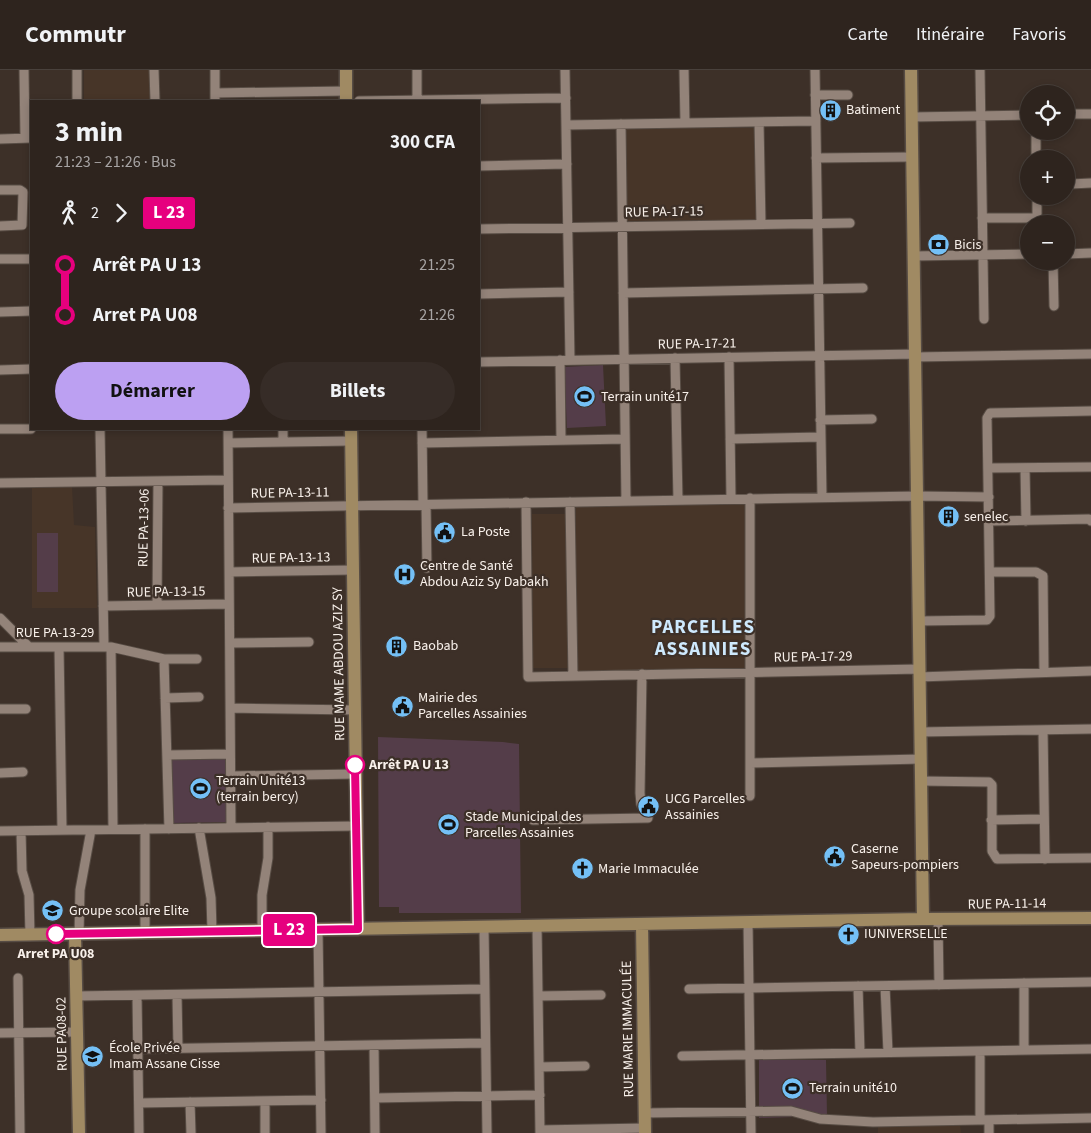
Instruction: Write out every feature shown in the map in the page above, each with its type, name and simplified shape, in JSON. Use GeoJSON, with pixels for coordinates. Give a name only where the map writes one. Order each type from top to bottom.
{"type":"FeatureCollection","features":[{"type":"Feature","properties":{"kind":"street"},"geometry":{"type":"LineString","coordinates":[[0,139],[28,138],[24,70]]}},
{"type":"Feature","properties":{"kind":"street"},"geometry":{"type":"LineString","coordinates":[[77,70],[77,100]]}},
{"type":"Feature","properties":{"kind":"street"},"geometry":{"type":"LineString","coordinates":[[154,70],[155,100]]}},
{"type":"Feature","properties":{"kind":"street"},"geometry":{"type":"LineString","coordinates":[[214,70],[215,97],[346,96],[346,70]]}},
{"type":"Feature","properties":{"kind":"street"},"geometry":{"type":"LineString","coordinates":[[417,70],[417,100]]}},
{"type":"Feature","properties":{"kind":"street"},"geometry":{"type":"LineString","coordinates":[[565,70],[570,360]]}},
{"type":"Feature","properties":{"kind":"street"},"geometry":{"type":"LineString","coordinates":[[684,70],[685,123]]}},
{"type":"Feature","properties":{"kind":"street"},"geometry":{"type":"LineString","coordinates":[[815,70],[822,497]]}},
{"type":"Feature","properties":{"kind":"street"},"geometry":{"type":"LineString","coordinates":[[911,70],[923,919]]}},
{"type":"Feature","properties":{"kind":"street"},"geometry":{"type":"LineString","coordinates":[[980,70],[984,319]]}},
{"type":"Feature","properties":{"kind":"street"},"geometry":{"type":"LineString","coordinates":[[816,95],[848,95]]}},
{"type":"Feature","properties":{"kind":"street"},"geometry":{"type":"LineString","coordinates":[[467,100],[566,98]]}},
{"type":"Feature","properties":{"kind":"street"},"geometry":{"type":"LineString","coordinates":[[1075,114],[1091,114]]}},
{"type":"Feature","properties":{"kind":"street"},"geometry":{"type":"LineString","coordinates":[[912,117],[1020,115]]}},
{"type":"Feature","properties":{"kind":"street"},"geometry":{"type":"LineString","coordinates":[[566,125],[816,121]]}},
{"type":"Feature","properties":{"kind":"street"},"geometry":{"type":"LineString","coordinates":[[759,122],[761,224]]}},
{"type":"Feature","properties":{"kind":"street"},"geometry":{"type":"LineString","coordinates":[[621,124],[626,500]]}},
{"type":"Feature","properties":{"kind":"street"},"geometry":{"type":"LineString","coordinates":[[816,158],[912,157]]}},
{"type":"Feature","properties":{"kind":"street"},"geometry":{"type":"LineString","coordinates":[[480,166],[567,164]]}},
{"type":"Feature","properties":{"kind":"street"},"geometry":{"type":"LineString","coordinates":[[1075,184],[1091,183]]}},
{"type":"Feature","properties":{"kind":"street"},"geometry":{"type":"LineString","coordinates":[[0,190],[22,190],[23,224],[0,226]]}},
{"type":"Feature","properties":{"kind":"street"},"geometry":{"type":"LineString","coordinates":[[982,218],[1020,220]]}},
{"type":"Feature","properties":{"kind":"street","name":"RUE PA-17-15"},"geometry":{"type":"LineString","coordinates":[[480,229],[850,223]]}},
{"type":"Feature","properties":{"kind":"street"},"geometry":{"type":"LineString","coordinates":[[1075,254],[1091,253]]}},
{"type":"Feature","properties":{"kind":"street"},"geometry":{"type":"LineString","coordinates":[[914,256],[1020,254]]}},
{"type":"Feature","properties":{"kind":"street"},"geometry":{"type":"LineString","coordinates":[[0,259],[30,259]]}},
{"type":"Feature","properties":{"kind":"street"},"geometry":{"type":"LineString","coordinates":[[1053,270],[1054,306]]}},
{"type":"Feature","properties":{"kind":"street"},"geometry":{"type":"LineString","coordinates":[[623,293],[863,288]]}},
{"type":"Feature","properties":{"kind":"street"},"geometry":{"type":"LineString","coordinates":[[480,294],[569,292]]}},
{"type":"Feature","properties":{"kind":"street"},"geometry":{"type":"LineString","coordinates":[[0,312],[30,312]]}},
{"type":"Feature","properties":{"kind":"street","name":"RUE PA-17-21"},"geometry":{"type":"LineString","coordinates":[[480,362],[729,357],[1091,354]]}},
{"type":"Feature","properties":{"kind":"street"},"geometry":{"type":"LineString","coordinates":[[729,357],[731,499]]}},
{"type":"Feature","properties":{"kind":"street"},"geometry":{"type":"LineString","coordinates":[[676,358],[678,500]]}},
{"type":"Feature","properties":{"kind":"street"},"geometry":{"type":"LineString","coordinates":[[560,360],[562,440]]}},
{"type":"Feature","properties":{"kind":"street"},"geometry":{"type":"LineString","coordinates":[[0,370],[30,369]]}},
{"type":"Feature","properties":{"kind":"street"},"geometry":{"type":"LineString","coordinates":[[919,621],[987,620],[990,616],[988,468],[988,418],[990,413],[1091,411]]}},
{"type":"Feature","properties":{"kind":"street"},"geometry":{"type":"LineString","coordinates":[[820,420],[872,419]]}},
{"type":"Feature","properties":{"kind":"street"},"geometry":{"type":"LineString","coordinates":[[0,429],[30,429]]}},
{"type":"Feature","properties":{"kind":"street"},"geometry":{"type":"LineString","coordinates":[[100,430],[103,606],[107,647],[113,830]]}},
{"type":"Feature","properties":{"kind":"street"},"geometry":{"type":"LineString","coordinates":[[228,430],[231,828]]}},
{"type":"Feature","properties":{"kind":"street"},"geometry":{"type":"LineString","coordinates":[[283,430],[284,442]]}},
{"type":"Feature","properties":{"kind":"street"},"geometry":{"type":"LineString","coordinates":[[422,430],[427,568]]}},
{"type":"Feature","properties":{"kind":"street"},"geometry":{"type":"LineString","coordinates":[[228,443],[284,442],[351,435]]}},
{"type":"Feature","properties":{"kind":"street","name":"RUE MAME ABDOU AZIZ SY"},"geometry":{"type":"LineString","coordinates":[[351,435],[358,929]]}},
{"type":"Feature","properties":{"kind":"street"},"geometry":{"type":"LineString","coordinates":[[730,439],[821,437]]}},
{"type":"Feature","properties":{"kind":"street"},"geometry":{"type":"LineString","coordinates":[[422,442],[625,439]]}},
{"type":"Feature","properties":{"kind":"street"},"geometry":{"type":"LineString","coordinates":[[988,468],[1091,466]]}},
{"type":"Feature","properties":{"kind":"street"},"geometry":{"type":"LineString","coordinates":[[1025,468],[1026,520]]}},
{"type":"Feature","properties":{"kind":"street"},"geometry":{"type":"LineString","coordinates":[[0,483],[228,480]]}},
{"type":"Feature","properties":{"kind":"street","name":"RUE PA-13-06"},"geometry":{"type":"LineString","coordinates":[[157,605],[158,481]]}},
{"type":"Feature","properties":{"kind":"street","name":"RUE PA-13-11"},"geometry":{"type":"LineString","coordinates":[[228,508],[750,498],[989,497]]}},
{"type":"Feature","properties":{"kind":"street"},"geometry":{"type":"LineString","coordinates":[[750,498],[750,796]]}},
{"type":"Feature","properties":{"kind":"street","name":"RUE PA-17-29"},"geometry":{"type":"LineString","coordinates":[[526,502],[528,677],[750,672],[1091,671]]}},
{"type":"Feature","properties":{"kind":"street"},"geometry":{"type":"LineString","coordinates":[[570,502],[573,676]]}},
{"type":"Feature","properties":{"kind":"street"},"geometry":{"type":"LineString","coordinates":[[989,521],[1089,519],[1091,521]]}},
{"type":"Feature","properties":{"kind":"street","name":"RUE PA-13-13"},"geometry":{"type":"LineString","coordinates":[[229,572],[353,570]]}},
{"type":"Feature","properties":{"kind":"street"},"geometry":{"type":"LineString","coordinates":[[990,572],[1036,572],[1042,576],[1044,672]]}},
{"type":"Feature","properties":{"kind":"street","name":"RUE PA-13-15"},"geometry":{"type":"LineString","coordinates":[[103,606],[229,604]]}},
{"type":"Feature","properties":{"kind":"street"},"geometry":{"type":"LineString","coordinates":[[0,618],[29,647]]}},
{"type":"Feature","properties":{"kind":"street"},"geometry":{"type":"LineString","coordinates":[[230,643],[309,642]]}},
{"type":"Feature","properties":{"kind":"street"},"geometry":{"type":"LineString","coordinates":[[59,647],[62,830]]}},
{"type":"Feature","properties":{"kind":"street","name":"RUE PA-13-29"},"geometry":{"type":"LineString","coordinates":[[0,648],[107,647],[164,659],[197,659]]}},
{"type":"Feature","properties":{"kind":"street"},"geometry":{"type":"LineString","coordinates":[[164,659],[169,829]]}},
{"type":"Feature","properties":{"kind":"street"},"geometry":{"type":"LineString","coordinates":[[533,820],[648,818],[641,804],[640,793],[642,674]]}},
{"type":"Feature","properties":{"kind":"street"},"geometry":{"type":"LineString","coordinates":[[165,698],[199,697]]}},
{"type":"Feature","properties":{"kind":"street"},"geometry":{"type":"LineString","coordinates":[[0,709],[26,708]]}},
{"type":"Feature","properties":{"kind":"street"},"geometry":{"type":"LineString","coordinates":[[230,708],[355,710]]}},
{"type":"Feature","properties":{"kind":"street"},"geometry":{"type":"LineString","coordinates":[[920,732],[1091,729]]}},
{"type":"Feature","properties":{"kind":"street"},"geometry":{"type":"LineString","coordinates":[[1042,730],[1044,859]]}},
{"type":"Feature","properties":{"kind":"street"},"geometry":{"type":"LineString","coordinates":[[167,754],[230,754]]}},
{"type":"Feature","properties":{"kind":"street"},"geometry":{"type":"LineString","coordinates":[[750,764],[921,759]]}},
{"type":"Feature","properties":{"kind":"street"},"geometry":{"type":"LineString","coordinates":[[0,772],[23,772]]}},
{"type":"Feature","properties":{"kind":"street"},"geometry":{"type":"LineString","coordinates":[[231,776],[356,774]]}},
{"type":"Feature","properties":{"kind":"street"},"geometry":{"type":"LineString","coordinates":[[921,781],[989,782],[992,786],[992,851],[997,859],[1091,858]]}},
{"type":"Feature","properties":{"kind":"street"},"geometry":{"type":"LineString","coordinates":[[991,820],[1044,819]]}},
{"type":"Feature","properties":{"kind":"street"},"geometry":{"type":"LineString","coordinates":[[0,831],[356,826]]}},
{"type":"Feature","properties":{"kind":"street"},"geometry":{"type":"LineString","coordinates":[[199,828],[211,898],[212,931]]}},
{"type":"Feature","properties":{"kind":"street"},"geometry":{"type":"LineString","coordinates":[[262,931],[262,895],[268,858],[268,828]]}},
{"type":"Feature","properties":{"kind":"street"},"geometry":{"type":"LineString","coordinates":[[145,829],[146,933]]}},
{"type":"Feature","properties":{"kind":"street"},"geometry":{"type":"LineString","coordinates":[[77,934],[80,890],[91,830]]}},
{"type":"Feature","properties":{"kind":"street"},"geometry":{"type":"LineString","coordinates":[[21,831],[22,871],[29,891],[30,935]]}},
{"type":"Feature","properties":{"kind":"street","name":"RUE PA-11-14"},"geometry":{"type":"LineString","coordinates":[[0,935],[923,919],[1091,918]]}},
{"type":"Feature","properties":{"kind":"street"},"geometry":{"type":"LineString","coordinates":[[938,920],[939,985]]}},
{"type":"Feature","properties":{"kind":"street"},"geometry":{"type":"LineString","coordinates":[[748,922],[752,1133]]}},
{"type":"Feature","properties":{"kind":"street","name":"RUE MARIE IMMACULÉE"},"geometry":{"type":"LineString","coordinates":[[642,924],[645,1130]]}},
{"type":"Feature","properties":{"kind":"street"},"geometry":{"type":"LineString","coordinates":[[537,926],[540,1131],[645,1130]]}},
{"type":"Feature","properties":{"kind":"street"},"geometry":{"type":"LineString","coordinates":[[484,927],[487,1133]]}},
{"type":"Feature","properties":{"kind":"street"},"geometry":{"type":"LineString","coordinates":[[318,930],[321,1133]]}},
{"type":"Feature","properties":{"kind":"street","name":"RUE PA08-02"},"geometry":{"type":"LineString","coordinates":[[77,934],[78,1133]]}},
{"type":"Feature","properties":{"kind":"street"},"geometry":{"type":"LineString","coordinates":[[18,978],[20,1133]]}},
{"type":"Feature","properties":{"kind":"street"},"geometry":{"type":"LineString","coordinates":[[689,989],[1091,982]]}},
{"type":"Feature","properties":{"kind":"street"},"geometry":{"type":"LineString","coordinates":[[1024,983],[1024,1050]]}},
{"type":"Feature","properties":{"kind":"street"},"geometry":{"type":"LineString","coordinates":[[858,986],[860,1053]]}},
{"type":"Feature","properties":{"kind":"street"},"geometry":{"type":"LineString","coordinates":[[885,986],[888,1052]]}},
{"type":"Feature","properties":{"kind":"street"},"geometry":{"type":"LineString","coordinates":[[76,996],[484,989]]}},
{"type":"Feature","properties":{"kind":"street"},"geometry":{"type":"LineString","coordinates":[[137,995],[139,1133]]}},
{"type":"Feature","properties":{"kind":"street"},"geometry":{"type":"LineString","coordinates":[[176,995],[178,1048]]}},
{"type":"Feature","properties":{"kind":"street"},"geometry":{"type":"LineString","coordinates":[[538,996],[601,995]]}},
{"type":"Feature","properties":{"kind":"street"},"geometry":{"type":"LineString","coordinates":[[0,1033],[77,1032]]}},
{"type":"Feature","properties":{"kind":"street"},"geometry":{"type":"LineString","coordinates":[[138,1049],[485,1042]]}},
{"type":"Feature","properties":{"kind":"street"},"geometry":{"type":"LineString","coordinates":[[374,1045],[375,1133]]}},
{"type":"Feature","properties":{"kind":"street"},"geometry":{"type":"LineString","coordinates":[[682,1056],[1091,1049]]}},
{"type":"Feature","properties":{"kind":"street"},"geometry":{"type":"LineString","coordinates":[[980,1051],[984,1120],[989,1133]]}},
{"type":"Feature","properties":{"kind":"street"},"geometry":{"type":"LineString","coordinates":[[540,1067],[586,1066]]}},
{"type":"Feature","properties":{"kind":"street"},"geometry":{"type":"LineString","coordinates":[[375,1098],[540,1095]]}},
{"type":"Feature","properties":{"kind":"street"},"geometry":{"type":"LineString","coordinates":[[139,1103],[321,1100]]}},
{"type":"Feature","properties":{"kind":"street"},"geometry":{"type":"LineString","coordinates":[[265,1101],[265,1133]]}},
{"type":"Feature","properties":{"kind":"street"},"geometry":{"type":"LineString","coordinates":[[190,1102],[191,1133]]}},
{"type":"Feature","properties":{"kind":"street"},"geometry":{"type":"LineString","coordinates":[[645,1113],[791,1111],[820,1119],[873,1122],[1091,1118]]}},
{"type":"Feature","properties":{"kind":"street"},"geometry":{"type":"LineString","coordinates":[[873,1122],[874,1133]]}},
{"type":"Feature","properties":{"kind":"shaded area"},"geometry":{"type":"Polygon","coordinates":[[[84,70],[150,70],[151,100],[84,100],[84,70]]]}},
{"type":"Feature","properties":{"kind":"shaded area"},"geometry":{"type":"Polygon","coordinates":[[[625,128],[755,128],[757,220],[626,221],[625,128]]]}},
{"type":"Feature","properties":{"kind":"shaded area","name":"Terrain unité17"},"geometry":{"type":"Polygon","coordinates":[[[603,365],[606,426],[567,428],[564,367],[603,365]]]}},
{"type":"Feature","properties":{"kind":"shaded area"},"geometry":{"type":"Polygon","coordinates":[[[32,486],[72,486],[74,525],[95,527],[97,608],[32,608],[32,486]]]}},
{"type":"Feature","properties":{"kind":"shaded area"},"geometry":{"type":"Polygon","coordinates":[[[745,504],[746,671],[576,673],[576,505],[745,504]]]}},
{"type":"Feature","properties":{"kind":"shaded area"},"geometry":{"type":"Polygon","coordinates":[[[532,514],[567,514],[568,668],[533,668],[532,514]]]}},
{"type":"Feature","properties":{"kind":"shaded area"},"geometry":{"type":"Polygon","coordinates":[[[37,533],[58,533],[58,592],[37,592],[37,533]]]}},
{"type":"Feature","properties":{"kind":"shaded area","name":"Stade Municipal des Parcelles Assainies"},"geometry":{"type":"Polygon","coordinates":[[[378,737],[519,744],[521,913],[399,913],[399,907],[379,907],[378,737]]]}},
{"type":"Feature","properties":{"kind":"shaded area","name":"Terrain Unité13 (terrain bercy)"},"geometry":{"type":"Polygon","coordinates":[[[228,756],[229,822],[171,823],[170,757],[228,756]]]}},
{"type":"Feature","properties":{"kind":"shaded area","name":"Terrain unité10"},"geometry":{"type":"Polygon","coordinates":[[[759,1060],[826,1060],[827,1116],[759,1118],[759,1060]]]}},
{"type":"Feature","properties":{"kind":"shaded area"},"geometry":{"type":"Polygon","coordinates":[[[960,1125],[961,1133],[878,1133],[878,1126],[960,1125]]]}},
{"type":"Feature","properties":{"kind":"bus line"},"geometry":{"type":"LineString","coordinates":[[56,934],[358,929],[355,765]]}},
{"type":"Feature","properties":{"kind":"place","name":"Batiment"},"geometry":{"type":"Point","coordinates":[830,110]}},
{"type":"Feature","properties":{"kind":"place","name":"Bicis"},"geometry":{"type":"Point","coordinates":[938,245]}},
{"type":"Feature","properties":{"kind":"place","name":"Terrain unité17"},"geometry":{"type":"Point","coordinates":[585,397]}},
{"type":"Feature","properties":{"kind":"place","name":"senelec"},"geometry":{"type":"Point","coordinates":[948,517]}},
{"type":"Feature","properties":{"kind":"place","name":"La Poste"},"geometry":{"type":"Point","coordinates":[445,532]}},
{"type":"Feature","properties":{"kind":"place","name":"Centre de Santé Abdou Aziz Sy Dabakh"},"geometry":{"type":"Point","coordinates":[404,574]}},
{"type":"Feature","properties":{"kind":"place","name":"Baobab"},"geometry":{"type":"Point","coordinates":[397,646]}},
{"type":"Feature","properties":{"kind":"place","name":"Mairie des Parcelles Assainies"},"geometry":{"type":"Point","coordinates":[402,706]}},
{"type":"Feature","properties":{"kind":"place","name":"Arrêt PA U 13"},"geometry":{"type":"Point","coordinates":[355,765]}},
{"type":"Feature","properties":{"kind":"place","name":"Terrain Unité13 (terrain bercy)"},"geometry":{"type":"Point","coordinates":[200,789]}},
{"type":"Feature","properties":{"kind":"place","name":"UCG Parcelles Assainies"},"geometry":{"type":"Point","coordinates":[649,807]}},
{"type":"Feature","properties":{"kind":"place","name":"Stade Municipal des Parcelles Assainies"},"geometry":{"type":"Point","coordinates":[449,825]}},
{"type":"Feature","properties":{"kind":"place","name":"Caserne Sapeurs-pompiers"},"geometry":{"type":"Point","coordinates":[835,857]}},
{"type":"Feature","properties":{"kind":"place","name":"Marie Immaculée"},"geometry":{"type":"Point","coordinates":[582,869]}},
{"type":"Feature","properties":{"kind":"place","name":"Groupe scolaire Elite"},"geometry":{"type":"Point","coordinates":[53,911]}},
{"type":"Feature","properties":{"kind":"place","name":"Arret PA U08"},"geometry":{"type":"Point","coordinates":[56,934]}},
{"type":"Feature","properties":{"kind":"place","name":"IUNIVERSELLE"},"geometry":{"type":"Point","coordinates":[848,934]}},
{"type":"Feature","properties":{"kind":"place","name":"École Privée Imam Assane Cisse"},"geometry":{"type":"Point","coordinates":[93,1056]}},
{"type":"Feature","properties":{"kind":"place","name":"Terrain unité10"},"geometry":{"type":"Point","coordinates":[793,1088]}},
{"type":"Feature","properties":{"kind":"district","name":"PARCELLES ASSAINIES"},"geometry":{"type":"Point","coordinates":[703,638]}}]}
